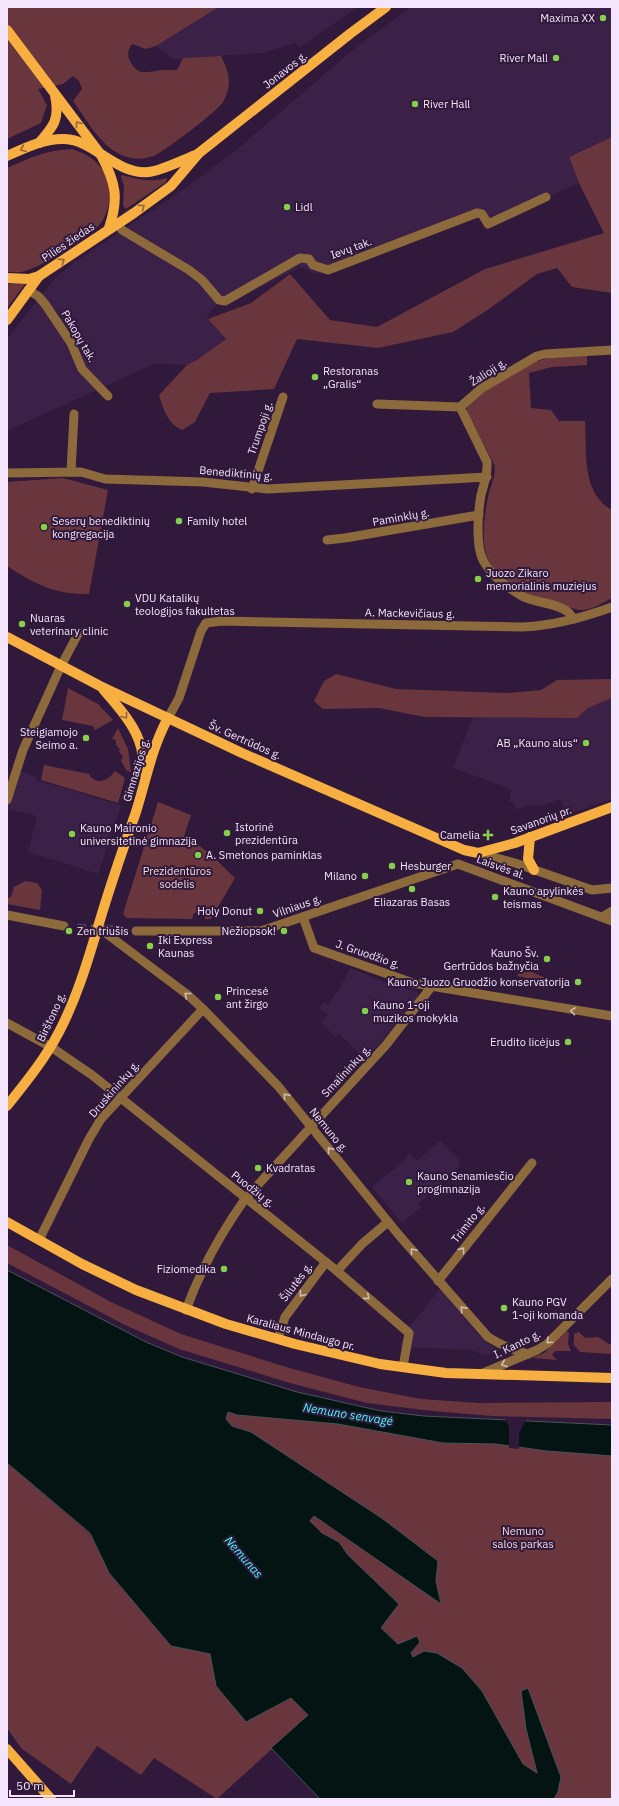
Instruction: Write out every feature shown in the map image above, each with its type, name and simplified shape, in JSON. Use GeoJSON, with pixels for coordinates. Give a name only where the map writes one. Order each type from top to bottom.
{"type":"FeatureCollection","features":[{"type":"Feature","properties":{"kind":"main road","name":"Jonavos g."},"geometry":{"type":"LineString","coordinates":[[113,226],[171,186],[200,154],[350,33],[386,7]]}},
{"type":"Feature","properties":{"kind":"main road","name":"Pilies žiedas"},"geometry":{"type":"LineString","coordinates":[[7,30],[101,155],[112,175],[115,189],[113,226],[39,276],[29,279],[7,278]]}},
{"type":"Feature","properties":{"kind":"main road"},"geometry":{"type":"LineString","coordinates":[[39,143],[54,123],[57,116],[58,107],[53,91]]}},
{"type":"Feature","properties":{"kind":"main road"},"geometry":{"type":"LineString","coordinates":[[7,156],[39,143],[66,139],[84,145],[101,155]]}},
{"type":"Feature","properties":{"kind":"main road","name":"Jonavos g."},"geometry":{"type":"LineString","coordinates":[[101,155],[132,170],[150,172],[200,154]]}},
{"type":"Feature","properties":{"kind":"main road"},"geometry":{"type":"LineString","coordinates":[[7,320],[39,276]]}},
{"type":"Feature","properties":{"kind":"main road","name":"Šv. Gertrūdos g."},"geometry":{"type":"LineString","coordinates":[[7,637],[100,686],[242,753],[457,846],[478,853]]}},
{"type":"Feature","properties":{"kind":"main road"},"geometry":{"type":"LineString","coordinates":[[100,686],[129,722],[137,736],[145,779]]}},
{"type":"Feature","properties":{"kind":"main road","name":"Gimnazijos g."},"geometry":{"type":"LineString","coordinates":[[98,928],[158,739],[168,718]]}},
{"type":"Feature","properties":{"kind":"main road","name":"Savanorių pr."},"geometry":{"type":"LineString","coordinates":[[478,853],[530,837],[612,807]]}},
{"type":"Feature","properties":{"kind":"main road"},"geometry":{"type":"LineString","coordinates":[[530,837],[528,859],[534,870]]}},
{"type":"Feature","properties":{"kind":"main road","name":"Birštono g."},"geometry":{"type":"LineString","coordinates":[[7,1106],[51,1047],[60,1030],[74,998],[98,928]]}},
{"type":"Feature","properties":{"kind":"main road","name":"Karaliaus Mindaugo pr."},"geometry":{"type":"LineString","coordinates":[[7,1222],[38,1240],[136,1290],[226,1324],[278,1339],[348,1357],[446,1373],[612,1378]]}},
{"type":"Feature","properties":{"kind":"main road"},"geometry":{"type":"LineString","coordinates":[[7,1749],[51,1799]]}},
{"type":"Feature","properties":{"kind":"street","name":"Ievų tak."},"geometry":{"type":"LineString","coordinates":[[113,226],[189,270],[202,280],[219,300],[225,301],[300,258],[309,259],[313,265],[328,270],[477,213],[482,214],[488,224],[546,197]]}},
{"type":"Feature","properties":{"kind":"street","name":"Pakopų tak."},"geometry":{"type":"LineString","coordinates":[[28,290],[38,296],[45,304],[71,343],[82,368],[108,396]]}},
{"type":"Feature","properties":{"kind":"street","name":"Žalioji g."},"geometry":{"type":"LineString","coordinates":[[460,407],[482,388],[537,356],[545,354],[612,350]]}},
{"type":"Feature","properties":{"kind":"street","name":"Trumpoji g."},"geometry":{"type":"LineString","coordinates":[[252,489],[283,397]]}},
{"type":"Feature","properties":{"kind":"street"},"geometry":{"type":"LineString","coordinates":[[377,404],[460,407],[487,462],[486,477],[481,494],[479,515],[480,552],[483,562],[490,571],[516,593],[528,600],[561,608],[568,612],[574,619]]}},
{"type":"Feature","properties":{"kind":"street"},"geometry":{"type":"LineString","coordinates":[[71,472],[74,414]]}},
{"type":"Feature","properties":{"kind":"street","name":"Benediktinių g."},"geometry":{"type":"LineString","coordinates":[[7,472],[81,472],[105,479],[203,482],[252,489],[276,489],[486,477]]}},
{"type":"Feature","properties":{"kind":"street","name":"Paminklų g."},"geometry":{"type":"LineString","coordinates":[[326,540],[479,515]]}},
{"type":"Feature","properties":{"kind":"street","name":"A. Mackevičiaus g."},"geometry":{"type":"LineString","coordinates":[[206,623],[222,621],[521,627],[549,625],[612,607]]}},
{"type":"Feature","properties":{"kind":"street","name":"Gimnazijos g."},"geometry":{"type":"LineString","coordinates":[[168,718],[179,698],[201,631],[206,623]]}},
{"type":"Feature","properties":{"kind":"street"},"geometry":{"type":"LineString","coordinates":[[7,800],[23,750],[61,666],[79,632]]}},
{"type":"Feature","properties":{"kind":"street","name":"Laisvės al."},"geometry":{"type":"LineString","coordinates":[[478,853],[592,890],[612,888]]}},
{"type":"Feature","properties":{"kind":"street","name":"Laisvės al."},"geometry":{"type":"LineString","coordinates":[[458,864],[612,921]]}},
{"type":"Feature","properties":{"kind":"street","name":"Vilniaus g."},"geometry":{"type":"LineString","coordinates":[[136,931],[261,931],[458,864]]}},
{"type":"Feature","properties":{"kind":"street"},"geometry":{"type":"LineString","coordinates":[[602,917],[612,911]]}},
{"type":"Feature","properties":{"kind":"street"},"geometry":{"type":"LineString","coordinates":[[7,915],[64,926]]}},
{"type":"Feature","properties":{"kind":"street","name":"J. Gruodžio g."},"geometry":{"type":"LineString","coordinates":[[303,917],[314,948],[413,983],[612,1016]]}},
{"type":"Feature","properties":{"kind":"street","name":"Nemuno g."},"geometry":{"type":"LineString","coordinates":[[98,928],[162,975],[203,1009],[278,1086],[388,1222],[488,1337],[510,1350],[528,1354]]}},
{"type":"Feature","properties":{"kind":"street","name":"Smalininkų g."},"geometry":{"type":"LineString","coordinates":[[186,1310],[193,1290],[229,1222],[245,1199],[386,1045],[432,986]]}},
{"type":"Feature","properties":{"kind":"street","name":"Druskininkų g."},"geometry":{"type":"LineString","coordinates":[[38,1240],[89,1139],[101,1119],[203,1009]]}},
{"type":"Feature","properties":{"kind":"street","name":"Puodžių g."},"geometry":{"type":"LineString","coordinates":[[7,1023],[51,1047],[120,1098],[326,1262],[409,1333],[403,1367]]}},
{"type":"Feature","properties":{"kind":"street","name":"Trimito g."},"geometry":{"type":"LineString","coordinates":[[438,1281],[532,1162]]}},
{"type":"Feature","properties":{"kind":"street"},"geometry":{"type":"LineString","coordinates":[[337,1271],[362,1244],[388,1222]]}},
{"type":"Feature","properties":{"kind":"street","name":"Šilutės g."},"geometry":{"type":"LineString","coordinates":[[278,1339],[285,1317],[326,1262]]}},
{"type":"Feature","properties":{"kind":"street","name":"I. Kanto g."},"geometry":{"type":"LineString","coordinates":[[480,1374],[528,1354],[547,1344],[612,1279]]}},
{"type":"Feature","properties":{"kind":"shaded area"},"geometry":{"type":"Polygon","coordinates":[[[219,7],[358,7],[299,48],[296,43],[262,53],[173,59],[156,46],[219,7]]]}},
{"type":"Feature","properties":{"kind":"shaded area"},"geometry":{"type":"Polygon","coordinates":[[[411,7],[612,7],[612,137],[569,157],[579,183],[488,224],[482,214],[329,271],[316,274],[301,267],[224,306],[217,304],[207,315],[208,319],[226,339],[197,360],[187,365],[154,364],[7,431],[7,339],[55,278],[73,263],[191,184],[234,152],[355,48],[411,7]]]}},
{"type":"Feature","properties":{"kind":"shaded area","name":"AB „Kauno alus“"},"geometry":{"type":"Polygon","coordinates":[[[612,698],[612,799],[567,815],[561,799],[538,807],[537,805],[531,807],[530,805],[514,810],[516,805],[509,801],[511,789],[453,768],[473,717],[577,718],[588,708],[612,698]]]}},
{"type":"Feature","properties":{"kind":"shaded area","name":"Kauno Maironio universitetinė gimnazija"},"geometry":{"type":"Polygon","coordinates":[[[19,771],[37,776],[36,780],[121,805],[98,874],[28,852],[37,816],[7,809],[19,771]]]}},
{"type":"Feature","properties":{"kind":"shaded area","name":"Kauno 1-oji muzikos mokykla"},"geometry":{"type":"Polygon","coordinates":[[[350,968],[396,986],[417,992],[419,997],[366,1059],[339,1034],[335,1037],[321,1022],[328,1015],[319,1008],[324,1003],[327,1005],[340,988],[350,968]]]}},
{"type":"Feature","properties":{"kind":"shaded area","name":"Kauno Senamiesčio progimnazija"},"geometry":{"type":"Polygon","coordinates":[[[440,1140],[458,1159],[460,1165],[418,1204],[421,1207],[402,1223],[372,1187],[406,1159],[409,1153],[417,1161],[440,1140]]]}},
{"type":"Feature","properties":{"kind":"shaded area"},"geometry":{"type":"Polygon","coordinates":[[[440,1289],[477,1333],[500,1354],[483,1355],[471,1350],[399,1347],[407,1330],[440,1289]]]}},
{"type":"Feature","properties":{"kind":"green space"},"geometry":{"type":"Polygon","coordinates":[[[7,7],[219,7],[156,46],[146,49],[132,44],[128,54],[133,66],[143,72],[177,70],[183,58],[221,56],[229,79],[226,96],[219,107],[192,130],[162,151],[156,155],[142,159],[134,159],[118,153],[110,148],[96,134],[73,101],[82,89],[79,81],[73,76],[63,84],[38,89],[47,105],[41,123],[7,139],[7,7]]]}},
{"type":"Feature","properties":{"kind":"green space"},"geometry":{"type":"Polygon","coordinates":[[[612,137],[612,293],[572,287],[557,268],[537,274],[489,309],[453,332],[378,348],[297,339],[274,389],[210,393],[195,422],[182,430],[173,424],[167,416],[159,395],[187,365],[197,360],[226,339],[208,319],[251,303],[290,274],[330,320],[377,327],[485,269],[604,233],[579,183],[569,157],[612,137]]]}},
{"type":"Feature","properties":{"kind":"green space"},"geometry":{"type":"Polygon","coordinates":[[[72,149],[85,154],[94,160],[106,176],[110,192],[108,209],[105,217],[86,237],[43,264],[23,272],[7,272],[7,168],[46,153],[72,149]]]}},
{"type":"Feature","properties":{"kind":"green space"},"geometry":{"type":"Polygon","coordinates":[[[122,175],[144,180],[167,179],[166,182],[126,209],[123,206],[124,186],[121,177],[122,175]]]}},
{"type":"Feature","properties":{"kind":"green space"},"geometry":{"type":"Polygon","coordinates":[[[26,283],[7,308],[7,284],[26,283]]]}},
{"type":"Feature","properties":{"kind":"green space"},"geometry":{"type":"Polygon","coordinates":[[[587,355],[587,365],[552,367],[529,373],[531,408],[551,410],[559,421],[585,421],[586,458],[590,482],[602,503],[612,510],[612,598],[591,608],[580,610],[536,597],[517,588],[500,575],[488,558],[484,543],[484,523],[495,468],[467,413],[467,404],[508,376],[535,362],[554,357],[587,355]]]}},
{"type":"Feature","properties":{"kind":"green space"},"geometry":{"type":"Polygon","coordinates":[[[63,478],[108,490],[89,594],[66,593],[46,587],[36,583],[7,566],[7,482],[63,478]]]}},
{"type":"Feature","properties":{"kind":"green space"},"geometry":{"type":"Polygon","coordinates":[[[336,674],[396,689],[508,693],[541,690],[557,680],[612,679],[612,698],[588,708],[577,718],[424,717],[379,708],[323,709],[314,701],[324,681],[336,674]]]}},
{"type":"Feature","properties":{"kind":"green space"},"geometry":{"type":"Polygon","coordinates":[[[68,688],[98,704],[113,720],[95,730],[93,726],[62,720],[68,688]]]}},
{"type":"Feature","properties":{"kind":"green space"},"geometry":{"type":"Polygon","coordinates":[[[118,728],[128,749],[131,772],[127,771],[121,761],[123,756],[119,752],[120,749],[116,745],[116,740],[112,739],[118,728]]]}},
{"type":"Feature","properties":{"kind":"green space"},"geometry":{"type":"Polygon","coordinates":[[[44,765],[89,774],[92,778],[98,781],[106,780],[115,771],[125,778],[118,803],[41,780],[44,765]]]}},
{"type":"Feature","properties":{"kind":"green space","name":"Prezidentūros sodelis"},"geometry":{"type":"Polygon","coordinates":[[[158,802],[191,815],[184,836],[205,850],[235,878],[211,919],[205,919],[205,913],[194,913],[192,919],[127,918],[123,914],[158,802]]]}},
{"type":"Feature","properties":{"kind":"green space"},"geometry":{"type":"Polygon","coordinates":[[[25,881],[37,883],[42,890],[40,910],[7,904],[7,898],[11,897],[14,887],[25,881]]]}},
{"type":"Feature","properties":{"kind":"green space"},"geometry":{"type":"Polygon","coordinates":[[[532,972],[562,985],[517,976],[519,973],[532,972]]]}},
{"type":"Feature","properties":{"kind":"green space"},"geometry":{"type":"Polygon","coordinates":[[[7,1245],[111,1302],[181,1334],[286,1367],[359,1387],[421,1399],[479,1403],[612,1402],[612,1419],[492,1416],[432,1411],[367,1403],[290,1383],[179,1349],[125,1325],[7,1263],[7,1245]]]}},
{"type":"Feature","properties":{"kind":"green space"},"geometry":{"type":"Polygon","coordinates":[[[567,1331],[569,1333],[568,1344],[571,1351],[555,1351],[552,1355],[557,1360],[532,1358],[544,1353],[567,1331]]]}},
{"type":"Feature","properties":{"kind":"green space"},"geometry":{"type":"Polygon","coordinates":[[[579,1332],[585,1338],[598,1337],[609,1344],[612,1343],[612,1354],[580,1352],[574,1345],[574,1334],[579,1332]]]}},
{"type":"Feature","properties":{"kind":"green space","name":"Nemuno salos parkas"},"geometry":{"type":"Polygon","coordinates":[[[228,1412],[237,1415],[338,1424],[443,1443],[496,1444],[547,1451],[612,1456],[612,1799],[554,1799],[558,1792],[526,1729],[538,1774],[523,1764],[482,1691],[413,1657],[411,1653],[398,1644],[381,1627],[398,1604],[348,1555],[339,1542],[322,1533],[310,1521],[314,1516],[441,1603],[436,1581],[438,1561],[251,1432],[232,1426],[226,1419],[228,1412]]]}},
{"type":"Feature","properties":{"kind":"green space"},"geometry":{"type":"Polygon","coordinates":[[[7,1463],[90,1534],[109,1573],[171,1646],[211,1654],[216,1686],[291,1698],[308,1716],[217,1799],[154,1758],[141,1775],[97,1746],[71,1784],[21,1748],[7,1728],[7,1463]]]}},
{"type":"Feature","properties":{"kind":"water"},"geometry":{"type":"Polygon","coordinates":[[[7,1270],[146,1342],[182,1357],[297,1392],[381,1411],[424,1416],[612,1425],[612,1456],[547,1451],[496,1444],[443,1443],[338,1424],[237,1415],[228,1412],[226,1419],[232,1426],[251,1432],[383,1519],[438,1561],[436,1581],[441,1604],[314,1516],[310,1521],[322,1533],[339,1542],[348,1555],[399,1604],[381,1628],[398,1644],[417,1636],[420,1642],[411,1653],[413,1657],[424,1651],[437,1653],[462,1668],[482,1691],[523,1764],[537,1773],[526,1729],[521,1691],[528,1688],[561,1777],[558,1792],[554,1799],[320,1799],[271,1748],[308,1715],[291,1698],[246,1722],[216,1686],[210,1654],[171,1646],[109,1573],[90,1533],[7,1463],[7,1270]]]}},
{"type":"Feature","properties":{"kind":"pier"},"geometry":{"type":"Polygon","coordinates":[[[505,1419],[526,1419],[519,1434],[519,1449],[509,1448],[509,1426],[505,1419]]]}},
{"type":"Feature","properties":{"kind":"tunnel"},"geometry":{"type":"LineString","coordinates":[[77,928],[123,930]]}},
{"type":"Feature","properties":{"kind":"place","name":"Maxima XX"},"geometry":{"type":"Point","coordinates":[603,18]}},
{"type":"Feature","properties":{"kind":"place","name":"River Mall"},"geometry":{"type":"Point","coordinates":[556,58]}},
{"type":"Feature","properties":{"kind":"place","name":"River Hall"},"geometry":{"type":"Point","coordinates":[415,104]}},
{"type":"Feature","properties":{"kind":"place","name":"Lidl"},"geometry":{"type":"Point","coordinates":[287,207]}},
{"type":"Feature","properties":{"kind":"place","name":"Restoranas „Gralis“"},"geometry":{"type":"Point","coordinates":[315,377]}},
{"type":"Feature","properties":{"kind":"place","name":"Family hotel"},"geometry":{"type":"Point","coordinates":[179,521]}},
{"type":"Feature","properties":{"kind":"place","name":"Seserų benediktinių kongregacija"},"geometry":{"type":"Point","coordinates":[44,527]}},
{"type":"Feature","properties":{"kind":"place","name":"Juozo Zikaro memorialinis muziejus"},"geometry":{"type":"Point","coordinates":[478,579]}},
{"type":"Feature","properties":{"kind":"place","name":"VDU Katalikų teologijos fakultetas"},"geometry":{"type":"Point","coordinates":[127,604]}},
{"type":"Feature","properties":{"kind":"place","name":"Nuaras veterinary clinic"},"geometry":{"type":"Point","coordinates":[22,624]}},
{"type":"Feature","properties":{"kind":"place","name":"Steigiamojo Seimo a."},"geometry":{"type":"Point","coordinates":[86,738]}},
{"type":"Feature","properties":{"kind":"place","name":"AB „Kauno alus“"},"geometry":{"type":"Point","coordinates":[586,743]}},
{"type":"Feature","properties":{"kind":"place","name":"Istorinė prezidentūra"},"geometry":{"type":"Point","coordinates":[227,833]}},
{"type":"Feature","properties":{"kind":"place","name":"Kauno Maironio universitetinė gimnazija"},"geometry":{"type":"Point","coordinates":[72,834]}},
{"type":"Feature","properties":{"kind":"place","name":"Camelia"},"geometry":{"type":"Point","coordinates":[488,835]}},
{"type":"Feature","properties":{"kind":"place","name":"A. Smetonos paminklas"},"geometry":{"type":"Point","coordinates":[198,855]}},
{"type":"Feature","properties":{"kind":"place","name":"Hesburger"},"geometry":{"type":"Point","coordinates":[392,866]}},
{"type":"Feature","properties":{"kind":"place","name":"Milano"},"geometry":{"type":"Point","coordinates":[365,876]}},
{"type":"Feature","properties":{"kind":"place","name":"Eliazaras Basas"},"geometry":{"type":"Point","coordinates":[412,889]}},
{"type":"Feature","properties":{"kind":"place","name":"Kauno apylinkės teismas"},"geometry":{"type":"Point","coordinates":[495,897]}},
{"type":"Feature","properties":{"kind":"place","name":"Holy Donut"},"geometry":{"type":"Point","coordinates":[260,911]}},
{"type":"Feature","properties":{"kind":"place","name":"Zen triušis"},"geometry":{"type":"Point","coordinates":[69,931]}},
{"type":"Feature","properties":{"kind":"place","name":"Nežiopsok!"},"geometry":{"type":"Point","coordinates":[284,931]}},
{"type":"Feature","properties":{"kind":"place","name":"Iki Express Kaunas"},"geometry":{"type":"Point","coordinates":[150,946]}},
{"type":"Feature","properties":{"kind":"place","name":"Kauno Šv. Gertrūdos bažnyčia"},"geometry":{"type":"Point","coordinates":[547,959]}},
{"type":"Feature","properties":{"kind":"place","name":"Kauno Juozo Gruodžio konservatorija"},"geometry":{"type":"Point","coordinates":[578,982]}},
{"type":"Feature","properties":{"kind":"place","name":"Princesė ant žirgo"},"geometry":{"type":"Point","coordinates":[218,997]}},
{"type":"Feature","properties":{"kind":"place","name":"Kauno 1-oji muzikos mokykla"},"geometry":{"type":"Point","coordinates":[365,1011]}},
{"type":"Feature","properties":{"kind":"place","name":"Erudito licėjus"},"geometry":{"type":"Point","coordinates":[568,1042]}},
{"type":"Feature","properties":{"kind":"place","name":"Kvadratas"},"geometry":{"type":"Point","coordinates":[258,1168]}},
{"type":"Feature","properties":{"kind":"place","name":"Kauno Senamiesčio progimnazija"},"geometry":{"type":"Point","coordinates":[409,1182]}},
{"type":"Feature","properties":{"kind":"place","name":"Fiziomedika"},"geometry":{"type":"Point","coordinates":[224,1269]}},
{"type":"Feature","properties":{"kind":"place","name":"Kauno PGV 1-oji komanda"},"geometry":{"type":"Point","coordinates":[504,1308]}},
{"type":"Feature","properties":{"kind":"water label","name":"Nemuno senvagė"},"geometry":{"type":"Point","coordinates":[348,1414]}},
{"type":"Feature","properties":{"kind":"water label","name":"Nemunas"},"geometry":{"type":"Point","coordinates":[244,1557]}}]}
